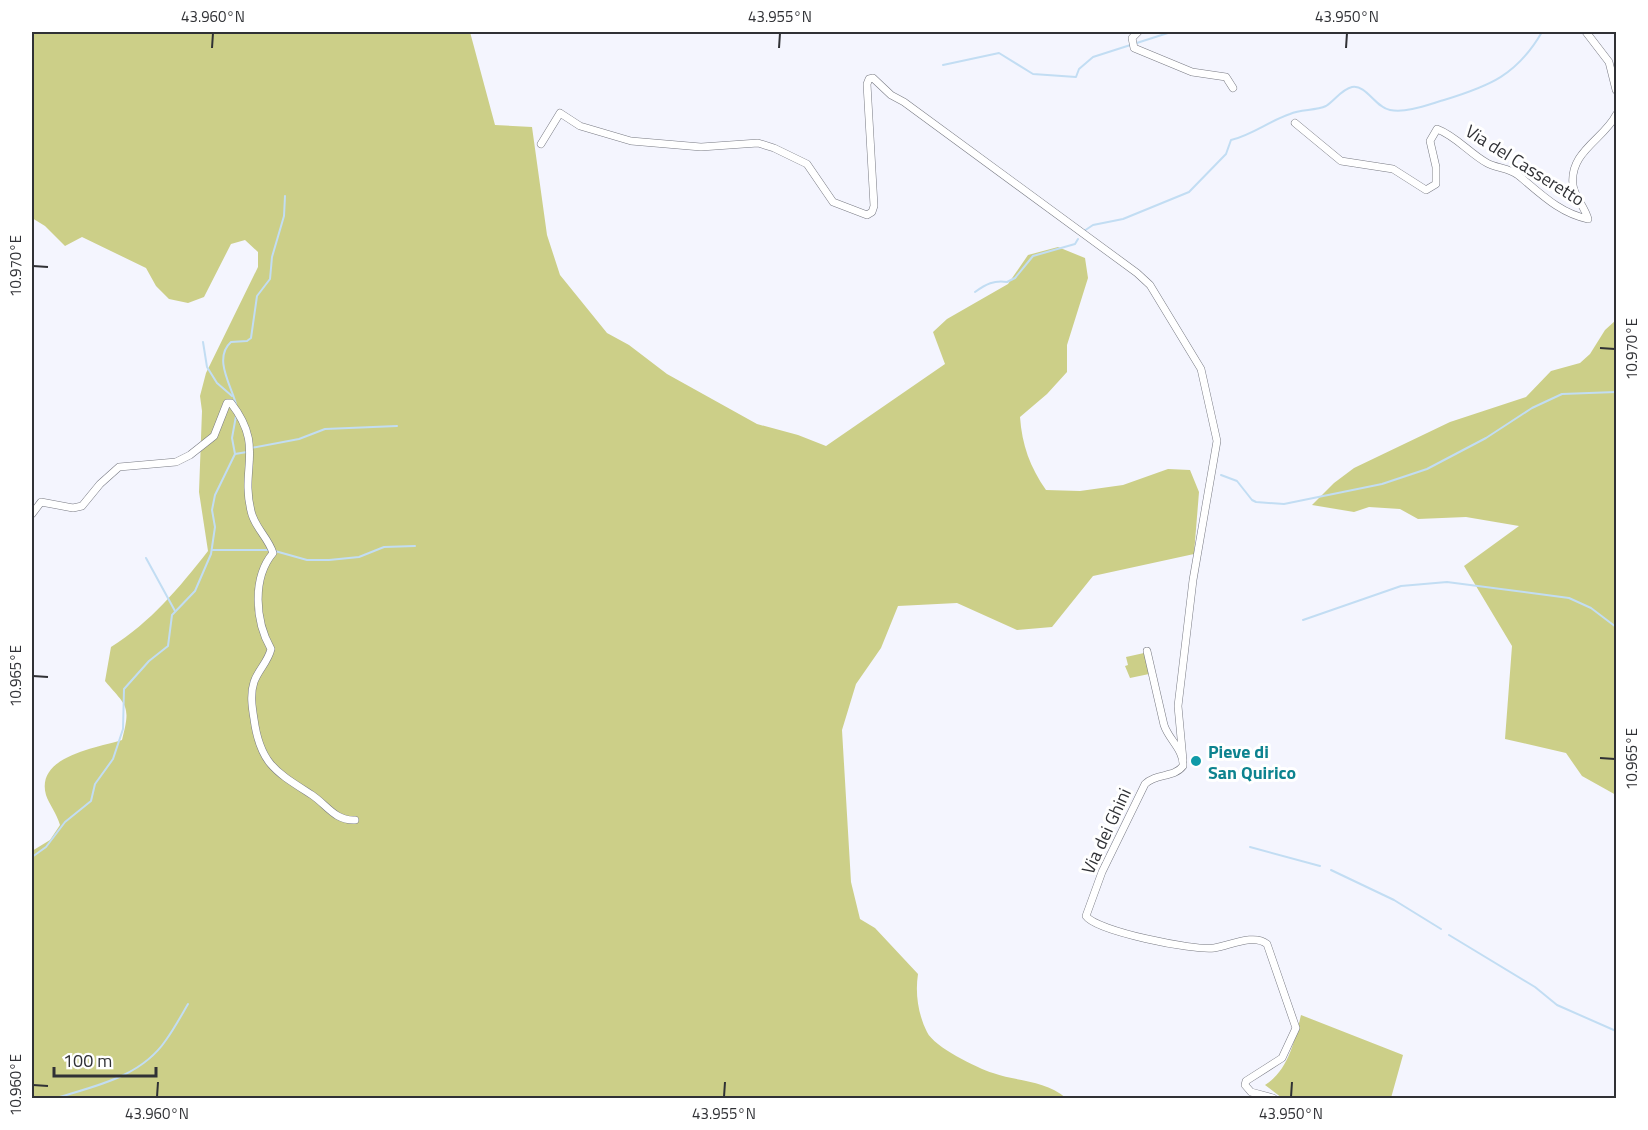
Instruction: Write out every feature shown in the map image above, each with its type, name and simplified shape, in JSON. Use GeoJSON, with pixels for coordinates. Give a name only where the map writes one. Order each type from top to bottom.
{"type":"FeatureCollection","features":[{"type":"Feature","properties":{"kind":"street"},"geometry":{"type":"LineString","coordinates":[[1138,32],[1132,38],[1134,48],[1192,72],[1226,77],[1233,88]]}},
{"type":"Feature","properties":{"kind":"street"},"geometry":{"type":"LineString","coordinates":[[1586,32],[1592,43],[1609,62],[1617,90]]}},
{"type":"Feature","properties":{"kind":"street"},"geometry":{"type":"LineString","coordinates":[[541,144],[560,113],[580,126],[632,141],[701,147],[758,143],[793,156],[807,164],[833,202],[867,215],[872,212],[874,206],[867,84],[869,79],[873,78],[891,94],[1150,285],[1201,369],[1217,434],[1190,600],[1178,706],[1183,760]]}},
{"type":"Feature","properties":{"kind":"street","name":"Via del Casseretto"},"geometry":{"type":"LineString","coordinates":[[1295,123],[1341,162],[1393,169],[1426,190],[1436,184],[1437,167],[1430,141],[1437,129],[1447,133],[1488,164],[1516,173],[1536,193],[1564,210],[1588,219],[1585,207],[1573,188],[1573,175],[1580,156],[1610,127],[1617,115]]}},
{"type":"Feature","properties":{"kind":"street"},"geometry":{"type":"LineString","coordinates":[[32,514],[41,502],[73,508],[82,506],[100,484],[120,467],[176,462],[183,459],[214,436],[227,404],[231,403],[244,420],[250,440],[250,509],[254,523],[273,553],[261,571],[259,619],[261,632],[271,649],[253,684],[252,701],[256,736],[263,757],[273,769],[319,800],[335,816],[346,821],[355,820]]}},
{"type":"Feature","properties":{"kind":"street"},"geometry":{"type":"LineString","coordinates":[[1147,651],[1164,725],[1183,760]]}},
{"type":"Feature","properties":{"kind":"street","name":"Via dei Ghini"},"geometry":{"type":"LineString","coordinates":[[1183,760],[1180,770],[1151,777],[1145,783],[1102,872],[1086,912],[1088,920],[1102,926],[1190,949],[1211,949],[1253,939],[1267,944],[1296,1028],[1282,1058],[1246,1081],[1245,1085],[1251,1092],[1273,1098]]}},
{"type":"Feature","properties":{"kind":"green space"},"geometry":{"type":"Polygon","coordinates":[[[32,32],[470,32],[495,125],[532,127],[547,235],[560,275],[607,333],[629,345],[667,374],[757,424],[798,435],[826,446],[945,364],[933,332],[947,319],[1008,284],[1028,255],[1058,247],[1085,258],[1088,278],[1067,345],[1067,372],[1047,394],[1020,417],[1028,455],[1035,473],[1046,490],[1080,491],[1123,485],[1168,469],[1190,470],[1199,492],[1194,554],[1093,576],[1052,627],[1017,630],[957,603],[898,606],[881,648],[856,684],[842,730],[851,882],[860,919],[875,928],[918,974],[918,1003],[927,1032],[938,1044],[977,1067],[1041,1085],[1066,1098],[32,1098],[32,851],[50,840],[60,825],[46,795],[45,782],[50,771],[70,756],[122,740],[126,720],[125,707],[105,681],[111,647],[152,615],[208,551],[199,492],[202,411],[200,396],[206,373],[258,267],[258,252],[245,240],[231,244],[204,297],[188,303],[169,299],[156,286],[146,268],[82,237],[65,246],[45,226],[32,218],[32,32]]]}},
{"type":"Feature","properties":{"kind":"green space"},"geometry":{"type":"Polygon","coordinates":[[[1616,320],[1616,795],[1582,776],[1566,753],[1505,739],[1512,646],[1464,566],[1519,526],[1466,517],[1418,519],[1400,509],[1369,507],[1354,512],[1312,505],[1334,483],[1354,468],[1450,422],[1526,397],[1551,371],[1580,363],[1590,354],[1605,330],[1616,320]]]}},
{"type":"Feature","properties":{"kind":"green space"},"geometry":{"type":"Polygon","coordinates":[[[1144,653],[1149,674],[1130,678],[1125,666],[1128,665],[1126,657],[1144,653]]]}},
{"type":"Feature","properties":{"kind":"green space"},"geometry":{"type":"Polygon","coordinates":[[[1301,1015],[1403,1055],[1391,1098],[1282,1098],[1265,1085],[1273,1079],[1285,1063],[1301,1015]]]}},
{"type":"Feature","properties":{"kind":"waterway"},"geometry":{"type":"LineString","coordinates":[[943,65],[999,53],[1033,74],[1076,77],[1079,69],[1093,57],[1171,32]]}},
{"type":"Feature","properties":{"kind":"waterway"},"geometry":{"type":"LineString","coordinates":[[1084,231],[1093,225],[1123,219],[1189,192],[1226,154],[1231,140],[1294,112],[1326,106],[1348,88],[1362,89],[1380,105],[1397,111],[1424,106],[1489,84],[1523,59],[1542,32]]}},
{"type":"Feature","properties":{"kind":"waterway"},"geometry":{"type":"LineString","coordinates":[[236,404],[225,372],[223,356],[231,342],[247,341],[251,338],[257,296],[270,279],[272,257],[284,216],[285,196]]}},
{"type":"Feature","properties":{"kind":"waterway"},"geometry":{"type":"LineString","coordinates":[[975,292],[990,283],[1007,282],[1015,278],[1033,256],[1075,244],[1078,239]]}},
{"type":"Feature","properties":{"kind":"waterway"},"geometry":{"type":"LineString","coordinates":[[203,342],[207,367],[217,383],[232,396]]}},
{"type":"Feature","properties":{"kind":"waterway"},"geometry":{"type":"LineString","coordinates":[[1221,475],[1237,481],[1256,502],[1284,504],[1382,484],[1427,469],[1486,438],[1532,408],[1562,394],[1616,392]]}},
{"type":"Feature","properties":{"kind":"waterway"},"geometry":{"type":"LineString","coordinates":[[32,857],[46,847],[65,822],[91,801],[95,784],[113,759],[123,729],[124,689],[149,661],[168,646],[172,615],[195,591],[211,554],[215,527],[212,510],[215,495],[235,454],[232,438],[236,416]]}},
{"type":"Feature","properties":{"kind":"waterway"},"geometry":{"type":"LineString","coordinates":[[251,448],[299,439],[325,429],[397,426]]}},
{"type":"Feature","properties":{"kind":"waterway"},"geometry":{"type":"LineString","coordinates":[[235,454],[247,452]]}},
{"type":"Feature","properties":{"kind":"waterway"},"geometry":{"type":"LineString","coordinates":[[275,551],[307,560],[329,560],[359,557],[384,547],[415,546]]}},
{"type":"Feature","properties":{"kind":"waterway"},"geometry":{"type":"LineString","coordinates":[[212,550],[269,550]]}},
{"type":"Feature","properties":{"kind":"waterway"},"geometry":{"type":"LineString","coordinates":[[146,558],[175,611]]}},
{"type":"Feature","properties":{"kind":"waterway"},"geometry":{"type":"LineString","coordinates":[[1303,620],[1401,586],[1447,582],[1569,598],[1591,608],[1616,627]]}},
{"type":"Feature","properties":{"kind":"waterway"},"geometry":{"type":"LineString","coordinates":[[1250,847],[1320,866]]}},
{"type":"Feature","properties":{"kind":"waterway"},"geometry":{"type":"LineString","coordinates":[[1331,870],[1394,900],[1441,929]]}},
{"type":"Feature","properties":{"kind":"waterway"},"geometry":{"type":"LineString","coordinates":[[1449,935],[1535,987],[1557,1005],[1616,1031]]}},
{"type":"Feature","properties":{"kind":"waterway"},"geometry":{"type":"LineString","coordinates":[[56,1098],[101,1084],[144,1063],[166,1040],[188,1004]]}},
{"type":"Feature","properties":{"kind":"place","name":"Pieve di San Quirico"},"geometry":{"type":"Point","coordinates":[1196,761]}}]}
